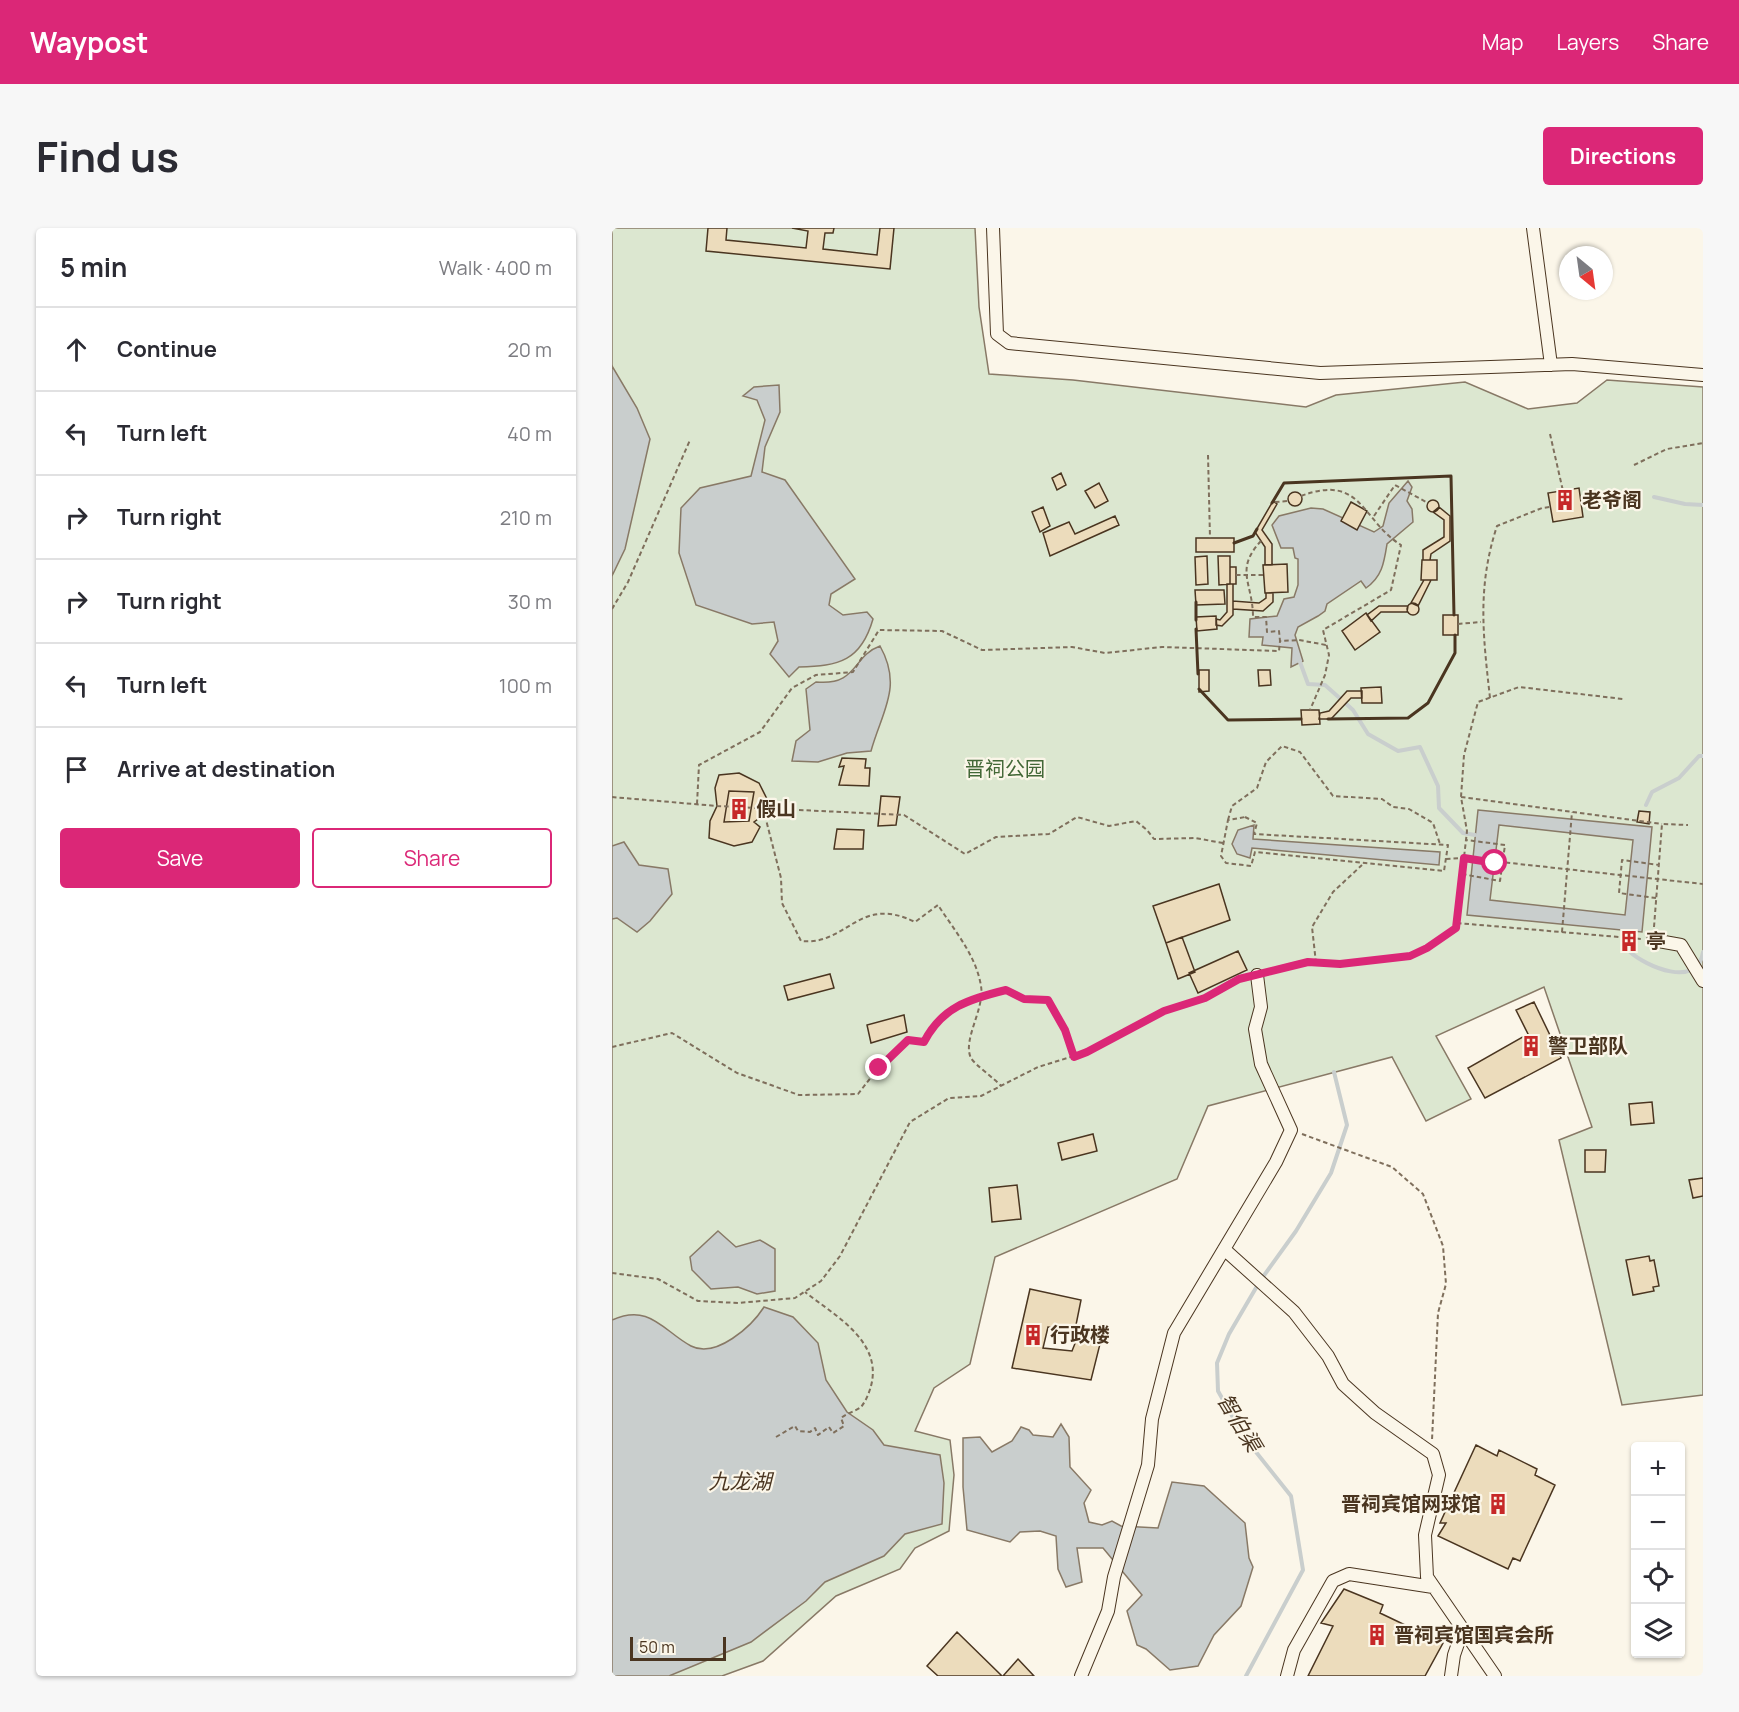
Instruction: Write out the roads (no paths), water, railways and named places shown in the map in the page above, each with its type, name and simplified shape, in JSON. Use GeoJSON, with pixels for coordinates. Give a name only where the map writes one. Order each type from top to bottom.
{"type":"FeatureCollection","features":[{"type":"Feature","properties":{"kind":"street"},"geometry":{"type":"LineString","coordinates":[[993,228],[997,334],[1009,343],[1320,373],[1551,365],[1703,375]]}},
{"type":"Feature","properties":{"kind":"street"},"geometry":{"type":"LineString","coordinates":[[1533,228],[1551,365]]}},
{"type":"Feature","properties":{"kind":"street"},"geometry":{"type":"LineString","coordinates":[[1653,940],[1681,945],[1699,973]]}},
{"type":"Feature","properties":{"kind":"street"},"geometry":{"type":"LineString","coordinates":[[1081,1676],[1108,1611],[1114,1577],[1148,1465],[1152,1419],[1174,1333],[1276,1162],[1291,1130],[1261,1064],[1254,1029],[1261,1007],[1257,975]]}},
{"type":"Feature","properties":{"kind":"street"},"geometry":{"type":"LineString","coordinates":[[1224,1249],[1294,1312],[1328,1356],[1343,1384],[1375,1413],[1433,1454],[1438,1475],[1425,1535],[1427,1577],[1495,1676]]}},
{"type":"Feature","properties":{"kind":"street"},"geometry":{"type":"LineString","coordinates":[[1287,1676],[1294,1650],[1333,1581],[1349,1574],[1433,1587]]}},
{"type":"Feature","properties":{"kind":"street"},"geometry":{"type":"LineString","coordinates":[[1451,1676],[1454,1655],[1463,1629]]}},
{"type":"Feature","properties":{"kind":"water"},"geometry":{"type":"Polygon","coordinates":[[[612,366],[637,408],[650,439],[625,549],[612,576],[612,366]]]}},
{"type":"Feature","properties":{"kind":"water"},"geometry":{"type":"Polygon","coordinates":[[[779,385],[780,412],[765,447],[762,472],[785,480],[855,579],[831,594],[829,605],[843,615],[867,612],[873,619],[862,644],[855,652],[826,665],[799,667],[789,677],[770,654],[778,641],[774,622],[752,624],[696,605],[679,553],[681,508],[700,488],[751,476],[765,420],[757,400],[743,396],[754,387],[779,385]]]}},
{"type":"Feature","properties":{"kind":"water"},"geometry":{"type":"Polygon","coordinates":[[[1408,481],[1412,487],[1407,501],[1412,509],[1413,522],[1387,544],[1381,569],[1371,584],[1366,588],[1361,581],[1327,604],[1325,611],[1298,627],[1295,635],[1303,661],[1291,667],[1292,648],[1262,645],[1263,637],[1249,637],[1250,619],[1277,616],[1284,599],[1294,597],[1298,585],[1298,559],[1295,558],[1293,548],[1281,548],[1272,525],[1279,516],[1311,508],[1323,509],[1374,532],[1383,526],[1389,503],[1408,481]]]}},
{"type":"Feature","properties":{"kind":"water"},"geometry":{"type":"Polygon","coordinates":[[[880,646],[887,661],[890,687],[885,711],[871,751],[847,753],[818,762],[792,761],[796,741],[810,730],[806,689],[816,682],[830,682],[847,675],[864,656],[880,646]]]}},
{"type":"Feature","properties":{"kind":"water"},"geometry":{"type":"Polygon","coordinates":[[[1478,810],[1652,827],[1642,932],[1467,915],[1478,810]],[[1499,825],[1490,900],[1625,915],[1633,840],[1499,825]]]}},
{"type":"Feature","properties":{"kind":"water"},"geometry":{"type":"Polygon","coordinates":[[[1254,825],[1253,839],[1440,852],[1439,865],[1252,848],[1250,858],[1237,854],[1232,844],[1238,830],[1254,825]]]}},
{"type":"Feature","properties":{"kind":"water"},"geometry":{"type":"Polygon","coordinates":[[[624,842],[639,865],[668,869],[672,894],[650,921],[637,932],[617,918],[612,919],[612,846],[624,842]]]}},
{"type":"Feature","properties":{"kind":"water"},"geometry":{"type":"Polygon","coordinates":[[[718,1231],[736,1247],[760,1240],[775,1249],[775,1291],[757,1294],[738,1287],[711,1289],[692,1270],[690,1257],[718,1231]]]}},
{"type":"Feature","properties":{"kind":"water","name":"九龙湖"},"geometry":{"type":"Polygon","coordinates":[[[764,1307],[793,1317],[818,1343],[826,1380],[847,1412],[873,1430],[884,1445],[940,1455],[944,1483],[942,1524],[905,1534],[884,1556],[825,1582],[806,1601],[751,1642],[669,1676],[612,1676],[612,1320],[636,1315],[646,1317],[691,1346],[701,1349],[711,1348],[732,1338],[751,1323],[764,1307]]]}},
{"type":"Feature","properties":{"kind":"water"},"geometry":{"type":"Polygon","coordinates":[[[1061,1424],[1069,1437],[1070,1467],[1091,1490],[1084,1503],[1089,1522],[1102,1525],[1112,1521],[1121,1526],[1158,1528],[1172,1482],[1204,1486],[1245,1523],[1249,1558],[1253,1567],[1241,1606],[1214,1635],[1198,1666],[1170,1670],[1146,1649],[1137,1645],[1127,1611],[1142,1595],[1103,1548],[1077,1548],[1082,1582],[1066,1587],[1058,1569],[1056,1536],[1040,1531],[1020,1532],[1010,1542],[967,1530],[963,1487],[963,1438],[980,1437],[992,1452],[1012,1441],[1021,1427],[1029,1430],[1033,1435],[1053,1437],[1061,1424]]]}},
{"type":"Feature","properties":{"kind":"waterway"},"geometry":{"type":"LineString","coordinates":[[1654,497],[1685,504],[1703,505]]}},
{"type":"Feature","properties":{"kind":"waterway"},"geometry":{"type":"LineString","coordinates":[[1300,662],[1308,684],[1325,685],[1353,710],[1368,734],[1398,751],[1420,747],[1438,786],[1439,808],[1463,833],[1475,835]]}},
{"type":"Feature","properties":{"kind":"waterway"},"geometry":{"type":"LineString","coordinates":[[1646,805],[1652,792],[1679,778],[1699,756],[1703,756]]}},
{"type":"Feature","properties":{"kind":"waterway","name":"智伯渠"},"geometry":{"type":"LineString","coordinates":[[1629,951],[1659,968],[1682,972],[1692,970],[1699,963],[1703,952]]}},
{"type":"Feature","properties":{"kind":"waterway","name":"智伯渠"},"geometry":{"type":"LineString","coordinates":[[1246,1676],[1303,1570],[1291,1496],[1244,1437],[1218,1391],[1217,1363],[1229,1334],[1260,1281],[1296,1231],[1331,1173],[1347,1125],[1334,1072]]}},
{"type":"Feature","properties":{"kind":"place","name":"老爷阁"},"geometry":{"type":"Point","coordinates":[1565,500]}},
{"type":"Feature","properties":{"kind":"place","name":"假山"},"geometry":{"type":"Point","coordinates":[739,809]}},
{"type":"Feature","properties":{"kind":"place","name":"亭"},"geometry":{"type":"Point","coordinates":[1629,941]}},
{"type":"Feature","properties":{"kind":"place","name":"警卫部队"},"geometry":{"type":"Point","coordinates":[1531,1046]}},
{"type":"Feature","properties":{"kind":"place","name":"行政楼"},"geometry":{"type":"Point","coordinates":[1033,1335]}},
{"type":"Feature","properties":{"kind":"place","name":"晋祠宾馆网球馆"},"geometry":{"type":"Point","coordinates":[1498,1504]}},
{"type":"Feature","properties":{"kind":"place","name":"晋祠宾馆国宾会所"},"geometry":{"type":"Point","coordinates":[1377,1635]}},
{"type":"Feature","properties":{"kind":"park label","name":"晋祠公园"},"geometry":{"type":"Point","coordinates":[1005,769]}}]}
